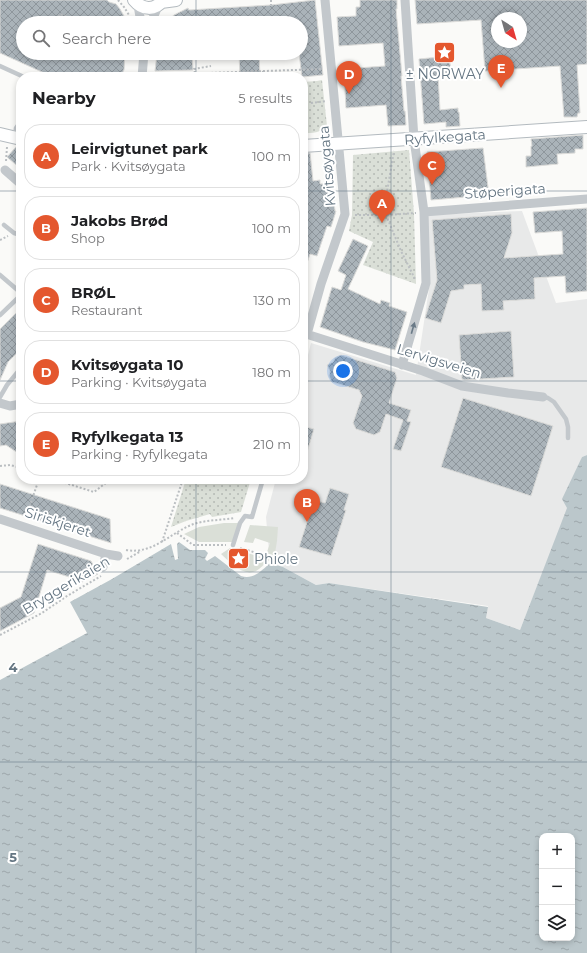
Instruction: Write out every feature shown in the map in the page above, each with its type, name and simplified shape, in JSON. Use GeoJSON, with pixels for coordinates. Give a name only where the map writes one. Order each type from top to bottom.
{"type":"FeatureCollection","features":[{"type":"Feature","properties":{"kind":"street"},"geometry":{"type":"LineString","coordinates":[[135,1],[142,7],[153,8],[161,3],[176,0]]}},
{"type":"Feature","properties":{"kind":"street","name":"Kvitsøygata"},"geometry":{"type":"LineString","coordinates":[[308,325],[345,214],[325,0]]}},
{"type":"Feature","properties":{"kind":"street"},"geometry":{"type":"LineString","coordinates":[[402,365],[426,283],[424,212],[414,139],[405,0]]}},
{"type":"Feature","properties":{"kind":"street"},"geometry":{"type":"LineString","coordinates":[[135,1],[139,16]]}},
{"type":"Feature","properties":{"kind":"street"},"geometry":{"type":"LineString","coordinates":[[154,16],[161,3]]}},
{"type":"Feature","properties":{"kind":"street"},"geometry":{"type":"LineString","coordinates":[[145,60],[146,72]]}},
{"type":"Feature","properties":{"kind":"street","name":"Ryfylkegata"},"geometry":{"type":"LineString","coordinates":[[308,146],[587,128]]}},
{"type":"Feature","properties":{"kind":"street"},"geometry":{"type":"LineString","coordinates":[[0,134],[16,138]]}},
{"type":"Feature","properties":{"kind":"street"},"geometry":{"type":"LineString","coordinates":[[5,170],[16,180]]}},
{"type":"Feature","properties":{"kind":"street","name":"Støperigata"},"geometry":{"type":"LineString","coordinates":[[424,212],[587,199]]}},
{"type":"Feature","properties":{"kind":"street","name":"Lervigsveien"},"geometry":{"type":"LineString","coordinates":[[308,334],[423,371],[462,386],[543,397]]}},
{"type":"Feature","properties":{"kind":"street"},"geometry":{"type":"LineString","coordinates":[[0,403],[10,406],[16,405]]}},
{"type":"Feature","properties":{"kind":"street","name":"Siriskjeret"},"geometry":{"type":"LineString","coordinates":[[0,519],[120,559]]}},
{"type":"Feature","properties":{"kind":"street"},"geometry":{"type":"LineString","coordinates":[[102,571],[106,554]]}},
{"type":"Feature","properties":{"kind":"lane"},"geometry":{"type":"LineString","coordinates":[[0,66],[16,73]]}},
{"type":"Feature","properties":{"kind":"lane"},"geometry":{"type":"LineString","coordinates":[[4,225],[16,234]]}},
{"type":"Feature","properties":{"kind":"lane"},"geometry":{"type":"LineString","coordinates":[[0,275],[16,289]]}},
{"type":"Feature","properties":{"kind":"lane"},"geometry":{"type":"LineString","coordinates":[[0,315],[16,299]]}},
{"type":"Feature","properties":{"kind":"lane"},"geometry":{"type":"LineString","coordinates":[[0,397],[16,374]]}},
{"type":"Feature","properties":{"kind":"lane","name":"Lervigsveien"},"geometry":{"type":"LineString","coordinates":[[543,397],[554,402],[566,419],[568,438]]}},
{"type":"Feature","properties":{"kind":"lane"},"geometry":{"type":"LineString","coordinates":[[233,545],[240,522],[246,516],[252,517],[261,484]]}},
{"type":"Feature","properties":{"kind":"path"},"geometry":{"type":"LineString","coordinates":[[118,0],[129,16]]}},
{"type":"Feature","properties":{"kind":"path"},"geometry":{"type":"LineString","coordinates":[[271,0],[271,5]]}},
{"type":"Feature","properties":{"kind":"path"},"geometry":{"type":"LineString","coordinates":[[195,72],[194,69],[211,66]]}},
{"type":"Feature","properties":{"kind":"path"},"geometry":{"type":"LineString","coordinates":[[228,72],[324,68]]}},
{"type":"Feature","properties":{"kind":"path"},"geometry":{"type":"LineString","coordinates":[[311,103],[327,100]]}},
{"type":"Feature","properties":{"kind":"path"},"geometry":{"type":"LineString","coordinates":[[382,214],[394,156],[395,140]]}},
{"type":"Feature","properties":{"kind":"path"},"geometry":{"type":"LineString","coordinates":[[345,214],[386,215],[414,214],[424,212]]}},
{"type":"Feature","properties":{"kind":"path"},"geometry":{"type":"LineString","coordinates":[[386,215],[401,251],[418,284],[426,283]]}},
{"type":"Feature","properties":{"kind":"path"},"geometry":{"type":"LineString","coordinates":[[0,466],[10,465],[16,467]]}},
{"type":"Feature","properties":{"kind":"path"},"geometry":{"type":"LineString","coordinates":[[27,514],[37,484]]}},
{"type":"Feature","properties":{"kind":"path"},"geometry":{"type":"LineString","coordinates":[[69,484],[94,492],[104,484]]}},
{"type":"Feature","properties":{"kind":"path"},"geometry":{"type":"LineString","coordinates":[[162,543],[181,484]]}},
{"type":"Feature","properties":{"kind":"path"},"geometry":{"type":"LineString","coordinates":[[120,559],[124,550],[141,551],[162,543],[185,528],[197,523],[246,516]]}},
{"type":"Feature","properties":{"kind":"path"},"geometry":{"type":"LineString","coordinates":[[177,533],[193,545],[233,545],[257,553]]}},
{"type":"Feature","properties":{"kind":"path","name":"Bryggerikaien"},"geometry":{"type":"LineString","coordinates":[[120,559],[141,551]]}},
{"type":"Feature","properties":{"kind":"path","name":"Bryggerikaien"},"geometry":{"type":"LineString","coordinates":[[0,635],[42,613],[102,571]]}},
{"type":"Feature","properties":{"kind":"shaded area"},"geometry":{"type":"Polygon","coordinates":[[[322,80],[327,126],[319,131],[308,133],[308,82],[322,80]]]}},
{"type":"Feature","properties":{"kind":"shaded area"},"geometry":{"type":"Polygon","coordinates":[[[409,150],[414,214],[416,284],[363,265],[373,242],[349,231],[352,215],[353,155],[409,150]]]}},
{"type":"Feature","properties":{"kind":"shaded area"},"geometry":{"type":"Polygon","coordinates":[[[522,211],[556,303],[587,299],[587,455],[582,457],[568,508],[520,630],[486,618],[488,606],[329,583],[316,585],[283,567],[270,563],[266,517],[275,484],[308,484],[308,355],[311,343],[416,375],[430,282],[424,215],[522,211]]]}},
{"type":"Feature","properties":{"kind":"shaded area"},"geometry":{"type":"Polygon","coordinates":[[[184,484],[249,484],[241,512],[212,517],[210,514],[171,527],[184,484]]]}},
{"type":"Feature","properties":{"kind":"shaded area"},"geometry":{"type":"Polygon","coordinates":[[[224,523],[238,523],[234,542],[199,542],[184,534],[199,527],[224,523]]]}},
{"type":"Feature","properties":{"kind":"shaded area"},"geometry":{"type":"Polygon","coordinates":[[[250,525],[278,527],[274,559],[281,564],[268,561],[256,571],[246,572],[237,568],[221,554],[230,548],[265,558],[270,543],[255,538],[253,543],[244,542],[250,525]]]}},
{"type":"Feature","properties":{"kind":"water"},"geometry":{"type":"Polygon","coordinates":[[[587,455],[587,953],[0,953],[0,680],[87,633],[70,602],[171,544],[175,560],[178,559],[177,544],[179,542],[190,550],[205,550],[208,553],[205,559],[207,561],[215,556],[241,576],[250,577],[261,571],[270,563],[283,567],[316,585],[329,583],[488,607],[486,618],[520,630],[567,508],[562,499],[582,457],[587,455]]]}},
{"type":"Feature","properties":{"kind":"building"},"geometry":{"type":"Polygon","coordinates":[[[0,0],[107,0],[116,4],[124,16],[16,16],[16,60],[125,60],[123,72],[42,72],[0,53],[0,0]]]}},
{"type":"Feature","properties":{"kind":"building"},"geometry":{"type":"Polygon","coordinates":[[[315,0],[323,75],[308,76],[308,72],[301,72],[300,60],[308,60],[308,16],[173,16],[188,8],[189,10],[271,5],[315,0]]]}},
{"type":"Feature","properties":{"kind":"building"},"geometry":{"type":"Polygon","coordinates":[[[360,0],[397,0],[396,9],[406,125],[388,126],[386,105],[346,108],[344,69],[385,66],[383,43],[339,46],[337,17],[356,16],[356,7],[360,7],[360,0]]]}},
{"type":"Feature","properties":{"kind":"building"},"geometry":{"type":"Polygon","coordinates":[[[415,0],[587,0],[587,64],[577,65],[580,113],[578,113],[577,117],[564,117],[560,66],[485,71],[481,20],[417,24],[415,0]]]}},
{"type":"Feature","properties":{"kind":"building"},"geometry":{"type":"Polygon","coordinates":[[[449,52],[451,74],[438,75],[440,110],[458,108],[460,126],[446,127],[446,122],[424,124],[419,59],[440,57],[440,53],[449,52]]]}},
{"type":"Feature","properties":{"kind":"building"},"geometry":{"type":"Polygon","coordinates":[[[156,60],[192,60],[193,70],[155,71],[156,60]]]}},
{"type":"Feature","properties":{"kind":"building"},"geometry":{"type":"Polygon","coordinates":[[[239,60],[259,60],[260,72],[240,72],[239,60]]]}},
{"type":"Feature","properties":{"kind":"building"},"geometry":{"type":"Polygon","coordinates":[[[583,135],[583,149],[575,149],[575,153],[557,154],[558,164],[526,167],[526,156],[531,156],[531,139],[583,135]]]}},
{"type":"Feature","properties":{"kind":"building"},"geometry":{"type":"Polygon","coordinates":[[[16,147],[16,165],[7,157],[16,147]]]}},
{"type":"Feature","properties":{"kind":"building"},"geometry":{"type":"Polygon","coordinates":[[[483,148],[489,195],[431,200],[427,152],[483,148]]]}},
{"type":"Feature","properties":{"kind":"building"},"geometry":{"type":"Polygon","coordinates":[[[308,153],[310,153],[313,181],[320,180],[320,184],[332,183],[336,211],[331,227],[327,226],[317,256],[310,254],[308,260],[308,153]]]}},
{"type":"Feature","properties":{"kind":"building"},"geometry":{"type":"Polygon","coordinates":[[[587,208],[587,291],[566,293],[565,276],[534,278],[535,299],[503,301],[504,310],[482,311],[481,284],[464,285],[464,289],[451,291],[441,323],[425,318],[437,280],[432,220],[511,214],[512,233],[504,258],[563,254],[562,231],[535,233],[533,212],[587,208]]]}},
{"type":"Feature","properties":{"kind":"building"},"geometry":{"type":"Polygon","coordinates":[[[353,239],[368,246],[348,289],[380,304],[381,300],[390,303],[389,306],[407,312],[395,350],[363,342],[320,327],[332,287],[341,290],[346,275],[338,271],[353,239]]]}},
{"type":"Feature","properties":{"kind":"building"},"geometry":{"type":"Polygon","coordinates":[[[16,313],[16,354],[8,362],[0,380],[0,329],[16,313]]]}},
{"type":"Feature","properties":{"kind":"building"},"geometry":{"type":"Polygon","coordinates":[[[511,331],[514,377],[462,379],[459,335],[511,331]]]}},
{"type":"Feature","properties":{"kind":"building"},"geometry":{"type":"Polygon","coordinates":[[[341,355],[395,372],[397,378],[389,403],[411,410],[407,421],[411,422],[401,451],[393,449],[403,420],[386,414],[380,432],[374,435],[356,429],[353,423],[362,396],[359,390],[332,382],[329,376],[330,371],[327,365],[341,355]]]}},
{"type":"Feature","properties":{"kind":"building"},"geometry":{"type":"Polygon","coordinates":[[[463,398],[553,426],[531,496],[441,467],[463,398]]]}},
{"type":"Feature","properties":{"kind":"building"},"geometry":{"type":"Polygon","coordinates":[[[16,422],[16,452],[6,445],[0,446],[0,424],[16,422]]]}},
{"type":"Feature","properties":{"kind":"building"},"geometry":{"type":"Polygon","coordinates":[[[308,427],[314,429],[308,449],[308,427]]]}},
{"type":"Feature","properties":{"kind":"building"},"geometry":{"type":"Polygon","coordinates":[[[0,484],[110,519],[111,543],[0,508],[0,484]]]}},
{"type":"Feature","properties":{"kind":"building"},"geometry":{"type":"Polygon","coordinates":[[[330,488],[349,494],[344,510],[346,510],[331,556],[299,547],[314,500],[325,503],[330,488]]]}},
{"type":"Feature","properties":{"kind":"building"},"geometry":{"type":"Polygon","coordinates":[[[38,544],[91,561],[98,574],[80,583],[79,580],[47,570],[34,613],[0,631],[0,608],[21,597],[38,544]]]}},
{"type":"Feature","properties":{"kind":"place","name":"± NORWAY"},"geometry":{"type":"Point","coordinates":[445,52]}},
{"type":"Feature","properties":{"kind":"place","name":"Ryfylkegata 13"},"geometry":{"type":"Point","coordinates":[501,88]}},
{"type":"Feature","properties":{"kind":"place","name":"Kvitsøygata 10"},"geometry":{"type":"Point","coordinates":[349,94]}},
{"type":"Feature","properties":{"kind":"place","name":"BRØL"},"geometry":{"type":"Point","coordinates":[432,185]}},
{"type":"Feature","properties":{"kind":"place","name":"Leirvigtunet park"},"geometry":{"type":"Point","coordinates":[382,223]}},
{"type":"Feature","properties":{"kind":"place","name":"Jakobs Brød"},"geometry":{"type":"Point","coordinates":[307,522]}},
{"type":"Feature","properties":{"kind":"place","name":"Phiole"},"geometry":{"type":"Point","coordinates":[239,559]}}]}
